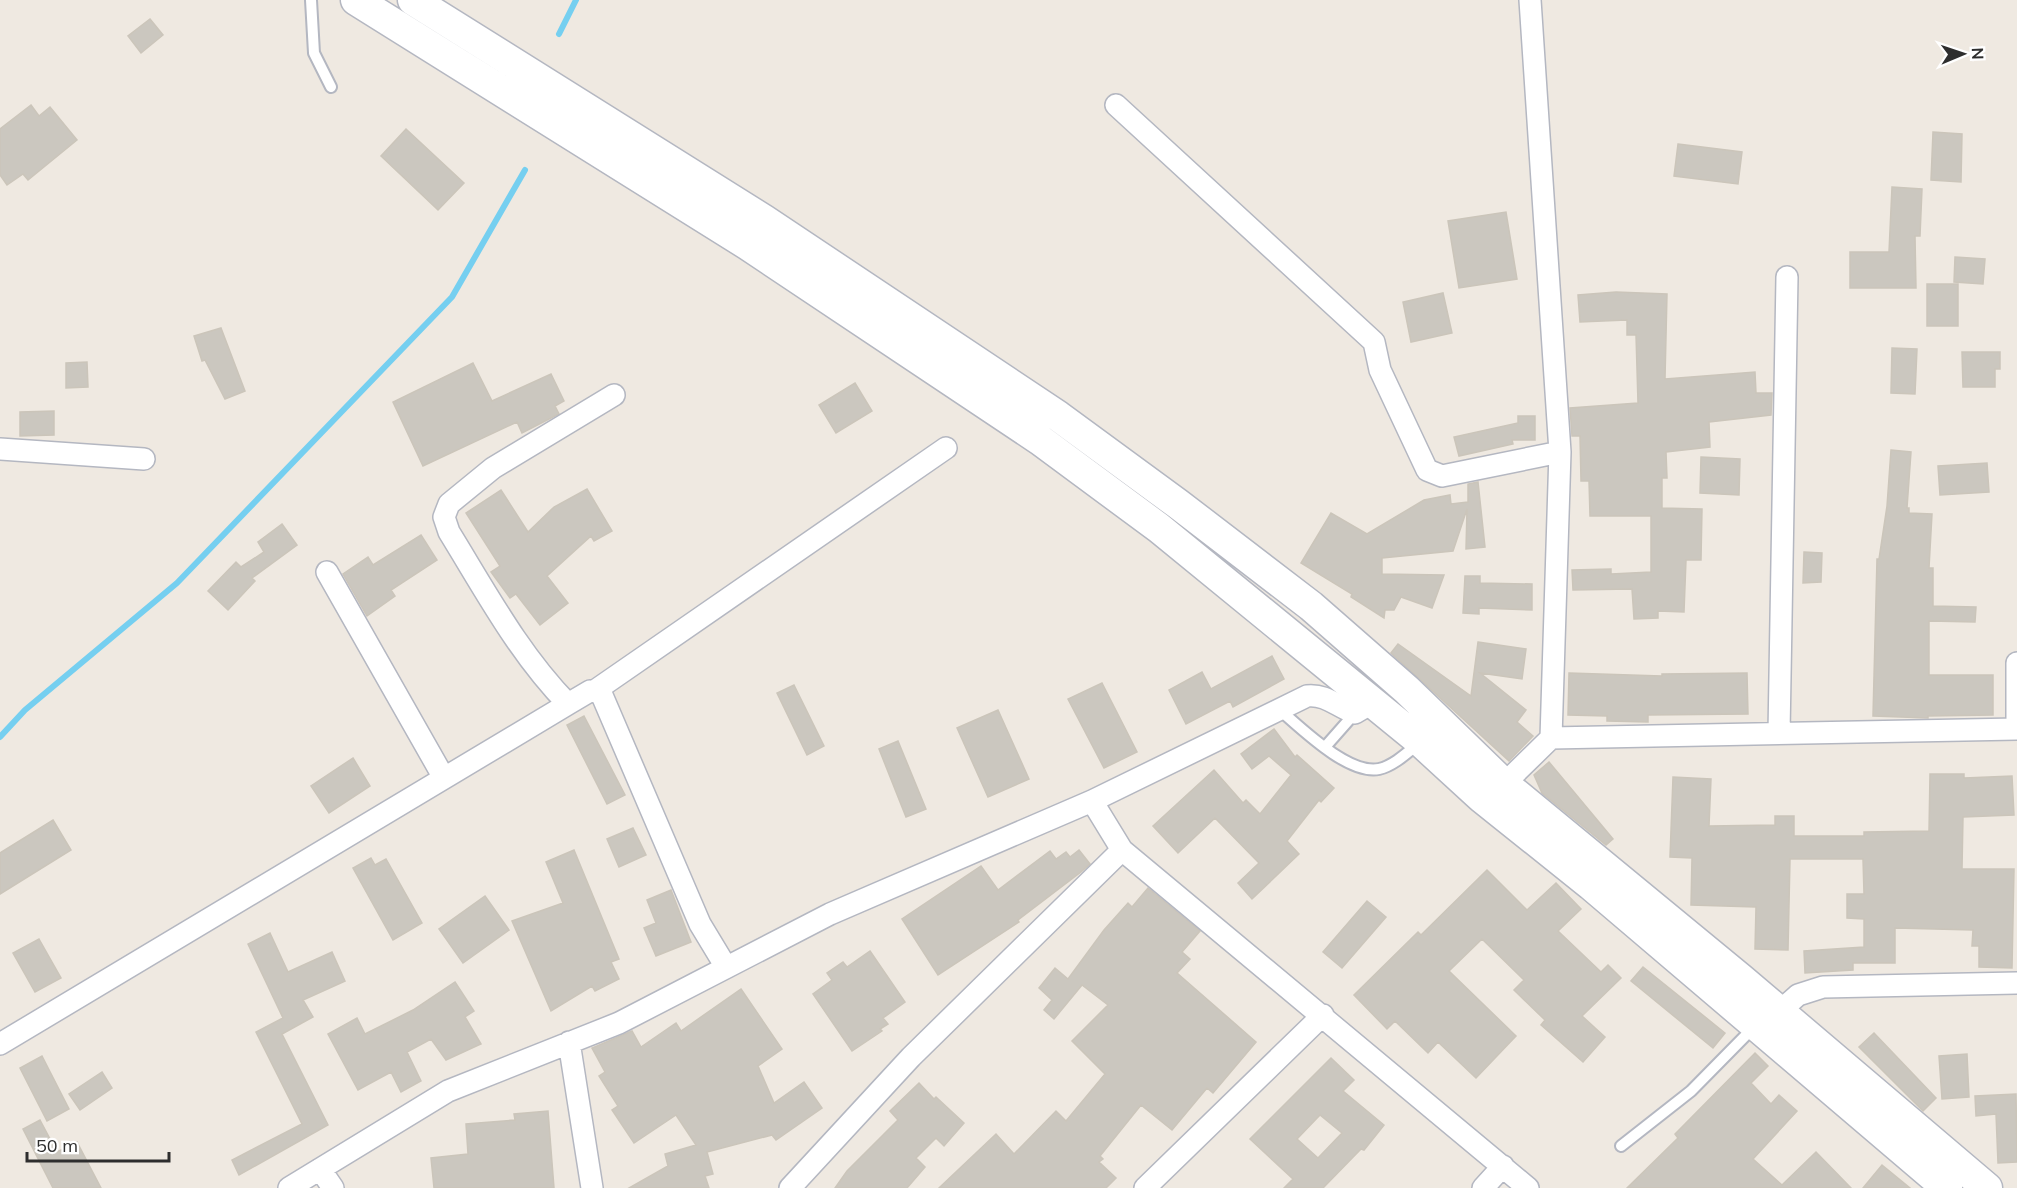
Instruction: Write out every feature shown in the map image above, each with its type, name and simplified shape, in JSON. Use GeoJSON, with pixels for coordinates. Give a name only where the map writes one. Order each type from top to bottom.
{"type":"FeatureCollection","features":[{"type":"Feature","properties":{"kind":"main road"},"geometry":{"type":"LineString","coordinates":[[356,0],[748,245],[1041,440],[1159,528],[1363,708],[1421,742],[1481,797],[1591,885],[1661,931]]}},
{"type":"Feature","properties":{"kind":"main road"},"geometry":{"type":"LineString","coordinates":[[413,0],[764,220],[1058,416],[1311,606],[1407,690],[1661,931],[1767,1019],[1987,1188]]}},
{"type":"Feature","properties":{"kind":"main road"},"geometry":{"type":"LineString","coordinates":[[1767,1019],[1947,1188]]}},
{"type":"Feature","properties":{"kind":"street"},"geometry":{"type":"LineString","coordinates":[[1530,0],[1560,452],[1551,738]]}},
{"type":"Feature","properties":{"kind":"street"},"geometry":{"type":"LineString","coordinates":[[1116,105],[1374,342],[1380,370],[1427,470],[1442,476],[1560,452]]}},
{"type":"Feature","properties":{"kind":"street"},"geometry":{"type":"LineString","coordinates":[[1779,734],[1787,277]]}},
{"type":"Feature","properties":{"kind":"street"},"geometry":{"type":"LineString","coordinates":[[568,704],[518,644],[449,532],[444,517],[449,504],[493,468],[614,395]]}},
{"type":"Feature","properties":{"kind":"street"},"geometry":{"type":"LineString","coordinates":[[0,1044],[568,704],[596,690],[946,448]]}},
{"type":"Feature","properties":{"kind":"street"},"geometry":{"type":"LineString","coordinates":[[0,449],[144,459]]}},
{"type":"Feature","properties":{"kind":"street"},"geometry":{"type":"LineString","coordinates":[[327,572],[444,778]]}},
{"type":"Feature","properties":{"kind":"street"},"geometry":{"type":"LineString","coordinates":[[1504,784],[1551,738],[2017,729],[2017,663]]}},
{"type":"Feature","properties":{"kind":"street"},"geometry":{"type":"LineString","coordinates":[[596,690],[601,693],[700,924],[726,967]]}},
{"type":"Feature","properties":{"kind":"street"},"geometry":{"type":"LineString","coordinates":[[290,1188],[447,1091],[620,1023],[830,914],[1092,801],[1281,711],[1307,696],[1321,695],[1343,710],[1363,708]]}},
{"type":"Feature","properties":{"kind":"street"},"geometry":{"type":"LineString","coordinates":[[1092,801],[1122,850],[1528,1188]]}},
{"type":"Feature","properties":{"kind":"street"},"geometry":{"type":"LineString","coordinates":[[790,1188],[911,1057],[1122,850]]}},
{"type":"Feature","properties":{"kind":"street"},"geometry":{"type":"LineString","coordinates":[[1767,1019],[1798,995],[1823,987],[2017,983]]}},
{"type":"Feature","properties":{"kind":"street"},"geometry":{"type":"LineString","coordinates":[[1145,1188],[1323,1015]]}},
{"type":"Feature","properties":{"kind":"street"},"geometry":{"type":"LineString","coordinates":[[568,1042],[592,1188]]}},
{"type":"Feature","properties":{"kind":"street"},"geometry":{"type":"LineString","coordinates":[[1483,1188],[1503,1166]]}},
{"type":"Feature","properties":{"kind":"street"},"geometry":{"type":"LineString","coordinates":[[320,1169],[333,1188]]}},
{"type":"Feature","properties":{"kind":"lane"},"geometry":{"type":"LineString","coordinates":[[310,0],[314,53],[331,87]]}},
{"type":"Feature","properties":{"kind":"lane"},"geometry":{"type":"LineString","coordinates":[[1325,747],[1363,708]]}},
{"type":"Feature","properties":{"kind":"lane"},"geometry":{"type":"LineString","coordinates":[[1281,711],[1325,747],[1362,770],[1381,769],[1421,742]]}},
{"type":"Feature","properties":{"kind":"lane"},"geometry":{"type":"LineString","coordinates":[[1621,1146],[1692,1090],[1767,1019]]}},
{"type":"Feature","properties":{"kind":"building"},"geometry":{"type":"Polygon","coordinates":[[[150,19],[163,35],[141,53],[128,36],[150,19]]]}},
{"type":"Feature","properties":{"kind":"building"},"geometry":{"type":"Polygon","coordinates":[[[31,105],[39,116],[50,107],[77,140],[28,180],[23,174],[7,185],[0,175],[0,129],[31,105]]]}},
{"type":"Feature","properties":{"kind":"building"},"geometry":{"type":"Polygon","coordinates":[[[406,129],[464,183],[438,210],[381,156],[406,129]]]}},
{"type":"Feature","properties":{"kind":"building"},"geometry":{"type":"Polygon","coordinates":[[[1933,132],[1962,134],[1961,182],[1931,180],[1933,132]]]}},
{"type":"Feature","properties":{"kind":"building"},"geometry":{"type":"Polygon","coordinates":[[[1678,144],[1742,152],[1738,184],[1674,176],[1678,144]]]}},
{"type":"Feature","properties":{"kind":"building"},"geometry":{"type":"Polygon","coordinates":[[[1892,187],[1922,189],[1920,236],[1915,236],[1916,288],[1850,288],[1850,252],[1889,252],[1892,187]]]}},
{"type":"Feature","properties":{"kind":"building"},"geometry":{"type":"Polygon","coordinates":[[[1506,212],[1517,279],[1459,288],[1448,221],[1506,212]]]}},
{"type":"Feature","properties":{"kind":"building"},"geometry":{"type":"Polygon","coordinates":[[[1955,257],[1985,259],[1983,284],[1954,282],[1955,257]]]}},
{"type":"Feature","properties":{"kind":"building"},"geometry":{"type":"Polygon","coordinates":[[[1927,284],[1958,284],[1958,326],[1927,326],[1927,284]]]}},
{"type":"Feature","properties":{"kind":"building"},"geometry":{"type":"Polygon","coordinates":[[[1616,292],[1667,294],[1665,379],[1755,372],[1756,393],[1772,393],[1771,415],[1709,422],[1710,447],[1666,452],[1667,478],[1662,478],[1662,508],[1702,509],[1701,560],[1686,560],[1684,612],[1658,611],[1658,618],[1634,619],[1632,589],[1573,590],[1572,570],[1611,569],[1611,574],[1651,572],[1651,516],[1590,516],[1589,481],[1581,481],[1580,436],[1572,436],[1570,408],[1638,403],[1636,335],[1627,335],[1627,320],[1580,322],[1578,295],[1616,292]]]}},
{"type":"Feature","properties":{"kind":"building"},"geometry":{"type":"Polygon","coordinates":[[[1443,293],[1452,333],[1411,342],[1403,302],[1443,293]]]}},
{"type":"Feature","properties":{"kind":"building"},"geometry":{"type":"Polygon","coordinates":[[[221,328],[245,391],[225,399],[205,360],[202,361],[194,336],[221,328]]]}},
{"type":"Feature","properties":{"kind":"building"},"geometry":{"type":"Polygon","coordinates":[[[1892,348],[1917,349],[1915,394],[1891,393],[1892,348]]]}},
{"type":"Feature","properties":{"kind":"building"},"geometry":{"type":"Polygon","coordinates":[[[1962,352],[2000,352],[2000,369],[1995,369],[1995,387],[1963,387],[1962,352]]]}},
{"type":"Feature","properties":{"kind":"building"},"geometry":{"type":"Polygon","coordinates":[[[87,362],[88,387],[66,388],[66,363],[87,362]]]}},
{"type":"Feature","properties":{"kind":"building"},"geometry":{"type":"Polygon","coordinates":[[[473,363],[492,401],[551,374],[564,401],[555,406],[559,414],[522,433],[517,422],[423,466],[393,402],[473,363]]]}},
{"type":"Feature","properties":{"kind":"building"},"geometry":{"type":"Polygon","coordinates":[[[855,383],[872,411],[836,433],[819,405],[855,383]]]}},
{"type":"Feature","properties":{"kind":"building"},"geometry":{"type":"Polygon","coordinates":[[[54,411],[54,435],[20,436],[20,412],[54,411]]]}},
{"type":"Feature","properties":{"kind":"building"},"geometry":{"type":"Polygon","coordinates":[[[1518,416],[1535,416],[1535,440],[1512,440],[1513,444],[1459,456],[1454,437],[1518,423],[1518,416]]]}},
{"type":"Feature","properties":{"kind":"building"},"geometry":{"type":"Polygon","coordinates":[[[1891,450],[1911,452],[1907,508],[1909,508],[1909,513],[1932,514],[1929,568],[1933,568],[1933,606],[1976,607],[1975,622],[1929,621],[1929,675],[1993,675],[1993,715],[1928,716],[1928,718],[1873,716],[1877,559],[1879,559],[1887,506],[1891,450]]]}},
{"type":"Feature","properties":{"kind":"building"},"geometry":{"type":"Polygon","coordinates":[[[1701,457],[1740,459],[1739,495],[1700,493],[1701,457]]]}},
{"type":"Feature","properties":{"kind":"building"},"geometry":{"type":"Polygon","coordinates":[[[1987,463],[1989,492],[1940,495],[1938,466],[1987,463]]]}},
{"type":"Feature","properties":{"kind":"building"},"geometry":{"type":"Polygon","coordinates":[[[1478,482],[1485,547],[1466,549],[1467,509],[1453,551],[1382,558],[1382,574],[1444,575],[1432,608],[1401,597],[1394,610],[1385,610],[1384,618],[1351,597],[1352,594],[1301,563],[1331,513],[1367,534],[1424,500],[1450,495],[1451,504],[1468,502],[1468,484],[1478,482]]]}},
{"type":"Feature","properties":{"kind":"building"},"geometry":{"type":"Polygon","coordinates":[[[587,489],[612,531],[594,541],[591,536],[547,576],[568,603],[540,625],[516,594],[510,598],[491,572],[500,566],[466,513],[501,490],[528,532],[554,507],[587,489]]]}},
{"type":"Feature","properties":{"kind":"building"},"geometry":{"type":"Polygon","coordinates":[[[282,524],[297,545],[252,578],[255,581],[228,610],[208,591],[236,562],[241,567],[264,552],[258,542],[282,524]]]}},
{"type":"Feature","properties":{"kind":"building"},"geometry":{"type":"Polygon","coordinates":[[[421,535],[437,560],[391,590],[395,596],[367,616],[343,574],[368,557],[373,565],[421,535]]]}},
{"type":"Feature","properties":{"kind":"building"},"geometry":{"type":"Polygon","coordinates":[[[1804,552],[1822,553],[1821,582],[1803,583],[1804,552]]]}},
{"type":"Feature","properties":{"kind":"building"},"geometry":{"type":"Polygon","coordinates":[[[1465,576],[1480,576],[1480,583],[1532,584],[1532,610],[1479,608],[1479,614],[1463,613],[1465,576]]]}},
{"type":"Feature","properties":{"kind":"building"},"geometry":{"type":"Polygon","coordinates":[[[1478,642],[1526,649],[1522,679],[1480,673],[1526,710],[1517,722],[1533,736],[1509,761],[1391,653],[1398,644],[1471,696],[1478,642]]]}},
{"type":"Feature","properties":{"kind":"building"},"geometry":{"type":"Polygon","coordinates":[[[1272,656],[1284,679],[1233,707],[1230,701],[1186,724],[1169,690],[1202,672],[1211,689],[1272,656]]]}},
{"type":"Feature","properties":{"kind":"building"},"geometry":{"type":"Polygon","coordinates":[[[1569,673],[1662,676],[1662,674],[1747,673],[1748,714],[1648,715],[1648,722],[1607,721],[1607,716],[1568,715],[1569,673]]]}},
{"type":"Feature","properties":{"kind":"building"},"geometry":{"type":"Polygon","coordinates":[[[1102,683],[1137,752],[1104,768],[1068,699],[1102,683]]]}},
{"type":"Feature","properties":{"kind":"building"},"geometry":{"type":"Polygon","coordinates":[[[794,685],[824,746],[807,755],[777,693],[794,685]]]}},
{"type":"Feature","properties":{"kind":"building"},"geometry":{"type":"Polygon","coordinates":[[[998,710],[1029,779],[988,797],[957,728],[998,710]]]}},
{"type":"Feature","properties":{"kind":"building"},"geometry":{"type":"Polygon","coordinates":[[[584,716],[625,795],[607,804],[567,725],[584,716]]]}},
{"type":"Feature","properties":{"kind":"building"},"geometry":{"type":"Polygon","coordinates":[[[1274,729],[1295,757],[1297,755],[1334,788],[1321,802],[1319,800],[1287,841],[1299,854],[1252,899],[1238,883],[1259,863],[1215,818],[1178,853],[1153,826],[1214,770],[1243,803],[1246,800],[1260,814],[1291,775],[1269,756],[1252,769],[1241,754],[1274,729]]]}},
{"type":"Feature","properties":{"kind":"building"},"geometry":{"type":"Polygon","coordinates":[[[898,741],[926,809],[906,817],[879,749],[898,741]]]}},
{"type":"Feature","properties":{"kind":"building"},"geometry":{"type":"Polygon","coordinates":[[[353,758],[370,786],[329,813],[311,786],[353,758]]]}},
{"type":"Feature","properties":{"kind":"building"},"geometry":{"type":"Polygon","coordinates":[[[1549,762],[1613,839],[1606,845],[1542,793],[1534,775],[1549,762]]]}},
{"type":"Feature","properties":{"kind":"building"},"geometry":{"type":"Polygon","coordinates":[[[1930,774],[1964,774],[1964,778],[2012,776],[2014,815],[1963,817],[1962,869],[2014,869],[2012,968],[1979,967],[1979,946],[1972,946],[1973,930],[1895,928],[1895,963],[1853,963],[1853,970],[1805,973],[1804,951],[1864,947],[1864,919],[1847,918],[1847,894],[1864,894],[1863,859],[1790,859],[1788,950],[1755,949],[1756,907],[1691,905],[1692,858],[1670,857],[1673,777],[1711,779],[1709,826],[1775,825],[1775,816],[1794,816],[1794,836],[1864,836],[1864,832],[1929,831],[1930,774]]]}},
{"type":"Feature","properties":{"kind":"building"},"geometry":{"type":"Polygon","coordinates":[[[53,820],[71,850],[0,894],[0,853],[53,820]]]}},
{"type":"Feature","properties":{"kind":"building"},"geometry":{"type":"Polygon","coordinates":[[[633,828],[646,855],[619,867],[607,839],[633,828]]]}},
{"type":"Feature","properties":{"kind":"building"},"geometry":{"type":"Polygon","coordinates":[[[574,850],[619,959],[611,962],[619,979],[595,991],[592,986],[551,1011],[512,921],[563,903],[546,862],[574,850]]]}},
{"type":"Feature","properties":{"kind":"building"},"geometry":{"type":"Polygon","coordinates":[[[1079,850],[1090,864],[1081,872],[1018,920],[1019,922],[938,975],[902,919],[981,866],[998,890],[1050,851],[1056,859],[1066,852],[1070,857],[1079,850]]]}},
{"type":"Feature","properties":{"kind":"building"},"geometry":{"type":"Polygon","coordinates":[[[371,858],[375,865],[386,859],[422,923],[393,940],[353,868],[371,858]]]}},
{"type":"Feature","properties":{"kind":"building"},"geometry":{"type":"Polygon","coordinates":[[[1487,870],[1527,910],[1556,883],[1581,909],[1558,931],[1601,972],[1608,965],[1621,978],[1582,1016],[1605,1037],[1583,1062],[1541,1025],[1545,1020],[1514,990],[1524,980],[1482,939],[1449,971],[1516,1036],[1476,1078],[1438,1042],[1428,1053],[1395,1021],[1387,1029],[1354,995],[1418,932],[1421,935],[1487,870]]]}},
{"type":"Feature","properties":{"kind":"building"},"geometry":{"type":"Polygon","coordinates":[[[1148,888],[1200,931],[1182,952],[1190,959],[1177,973],[1256,1042],[1213,1093],[1207,1088],[1172,1130],[1141,1105],[1100,1156],[1103,1159],[1099,1162],[1116,1178],[1106,1188],[939,1188],[996,1134],[1014,1154],[1056,1111],[1066,1121],[1105,1074],[1072,1041],[1108,1005],[1082,985],[1054,1019],[1044,1010],[1052,1000],[1039,988],[1055,968],[1068,979],[1104,930],[1128,903],[1132,907],[1148,888]]]}},
{"type":"Feature","properties":{"kind":"building"},"geometry":{"type":"Polygon","coordinates":[[[671,890],[691,942],[656,956],[644,928],[656,923],[647,900],[671,890]]]}},
{"type":"Feature","properties":{"kind":"building"},"geometry":{"type":"Polygon","coordinates":[[[485,896],[509,930],[463,963],[439,929],[485,896]]]}},
{"type":"Feature","properties":{"kind":"building"},"geometry":{"type":"Polygon","coordinates":[[[1367,901],[1386,917],[1342,968],[1323,952],[1367,901]]]}},
{"type":"Feature","properties":{"kind":"building"},"geometry":{"type":"Polygon","coordinates":[[[270,933],[288,972],[332,952],[345,981],[303,1000],[313,1017],[282,1034],[328,1125],[239,1175],[232,1160],[302,1124],[256,1032],[283,1018],[248,944],[270,933]]]}},
{"type":"Feature","properties":{"kind":"building"},"geometry":{"type":"Polygon","coordinates":[[[39,939],[61,978],[35,992],[13,953],[39,939]]]}},
{"type":"Feature","properties":{"kind":"building"},"geometry":{"type":"Polygon","coordinates":[[[870,951],[905,1002],[883,1018],[888,1024],[880,1029],[882,1031],[852,1051],[813,994],[832,980],[827,973],[843,962],[847,967],[870,951]]]}},
{"type":"Feature","properties":{"kind":"building"},"geometry":{"type":"Polygon","coordinates":[[[1643,967],[1725,1033],[1713,1048],[1631,981],[1643,967]]]}},
{"type":"Feature","properties":{"kind":"building"},"geometry":{"type":"Polygon","coordinates":[[[455,982],[474,1011],[465,1017],[481,1044],[446,1060],[431,1039],[407,1052],[421,1081],[401,1092],[391,1072],[358,1090],[328,1034],[357,1018],[365,1034],[413,1010],[455,982]]]}},
{"type":"Feature","properties":{"kind":"building"},"geometry":{"type":"Polygon","coordinates":[[[741,989],[782,1049],[758,1066],[774,1103],[804,1082],[822,1108],[776,1140],[772,1135],[707,1152],[713,1174],[705,1176],[709,1188],[629,1188],[668,1166],[665,1154],[696,1145],[676,1115],[634,1143],[612,1110],[618,1106],[599,1076],[605,1072],[592,1048],[632,1031],[641,1047],[676,1023],[681,1031],[741,989]]]}},
{"type":"Feature","properties":{"kind":"building"},"geometry":{"type":"Polygon","coordinates":[[[1874,1033],[1936,1098],[1923,1111],[1859,1047],[1874,1033]]]}},
{"type":"Feature","properties":{"kind":"building"},"geometry":{"type":"Polygon","coordinates":[[[1755,1053],[1768,1066],[1751,1083],[1771,1104],[1779,1095],[1797,1111],[1753,1159],[1782,1185],[1816,1152],[1851,1188],[1627,1188],[1678,1138],[1675,1134],[1755,1053]]]}},
{"type":"Feature","properties":{"kind":"building"},"geometry":{"type":"Polygon","coordinates":[[[1967,1054],[1969,1097],[1942,1099],[1939,1056],[1967,1054]]]}},
{"type":"Feature","properties":{"kind":"building"},"geometry":{"type":"Polygon","coordinates":[[[42,1056],[69,1109],[47,1121],[20,1068],[42,1056]]]}},
{"type":"Feature","properties":{"kind":"building"},"geometry":{"type":"Polygon","coordinates":[[[1331,1058],[1354,1080],[1343,1091],[1384,1125],[1364,1150],[1361,1149],[1323,1188],[1284,1188],[1293,1179],[1250,1139],[1331,1058]],[[1320,1115],[1297,1139],[1318,1158],[1342,1133],[1320,1115]]]}},
{"type":"Feature","properties":{"kind":"building"},"geometry":{"type":"Polygon","coordinates":[[[102,1072],[112,1088],[80,1110],[69,1094],[102,1072]]]}},
{"type":"Feature","properties":{"kind":"building"},"geometry":{"type":"Polygon","coordinates":[[[919,1083],[934,1099],[936,1097],[964,1123],[944,1146],[936,1138],[916,1158],[925,1167],[907,1188],[835,1188],[847,1171],[898,1120],[890,1111],[919,1083]]]}},
{"type":"Feature","properties":{"kind":"building"},"geometry":{"type":"Polygon","coordinates":[[[2016,1094],[2017,1162],[1998,1163],[1996,1114],[1976,1116],[1975,1096],[2016,1094]]]}},
{"type":"Feature","properties":{"kind":"building"},"geometry":{"type":"Polygon","coordinates":[[[548,1111],[554,1188],[434,1188],[431,1158],[468,1154],[466,1124],[515,1120],[514,1114],[548,1111]]]}},
{"type":"Feature","properties":{"kind":"building"},"geometry":{"type":"Polygon","coordinates":[[[40,1120],[57,1152],[77,1142],[101,1188],[53,1188],[23,1129],[40,1120]]]}},
{"type":"Feature","properties":{"kind":"building"},"geometry":{"type":"Polygon","coordinates":[[[1882,1165],[1910,1188],[1863,1188],[1882,1165]]]}},
{"type":"Feature","properties":{"kind":"waterway"},"geometry":{"type":"LineString","coordinates":[[559,34],[576,0]]}},
{"type":"Feature","properties":{"kind":"waterway"},"geometry":{"type":"LineString","coordinates":[[0,737],[25,710],[177,583],[452,297],[525,170]]}}]}
